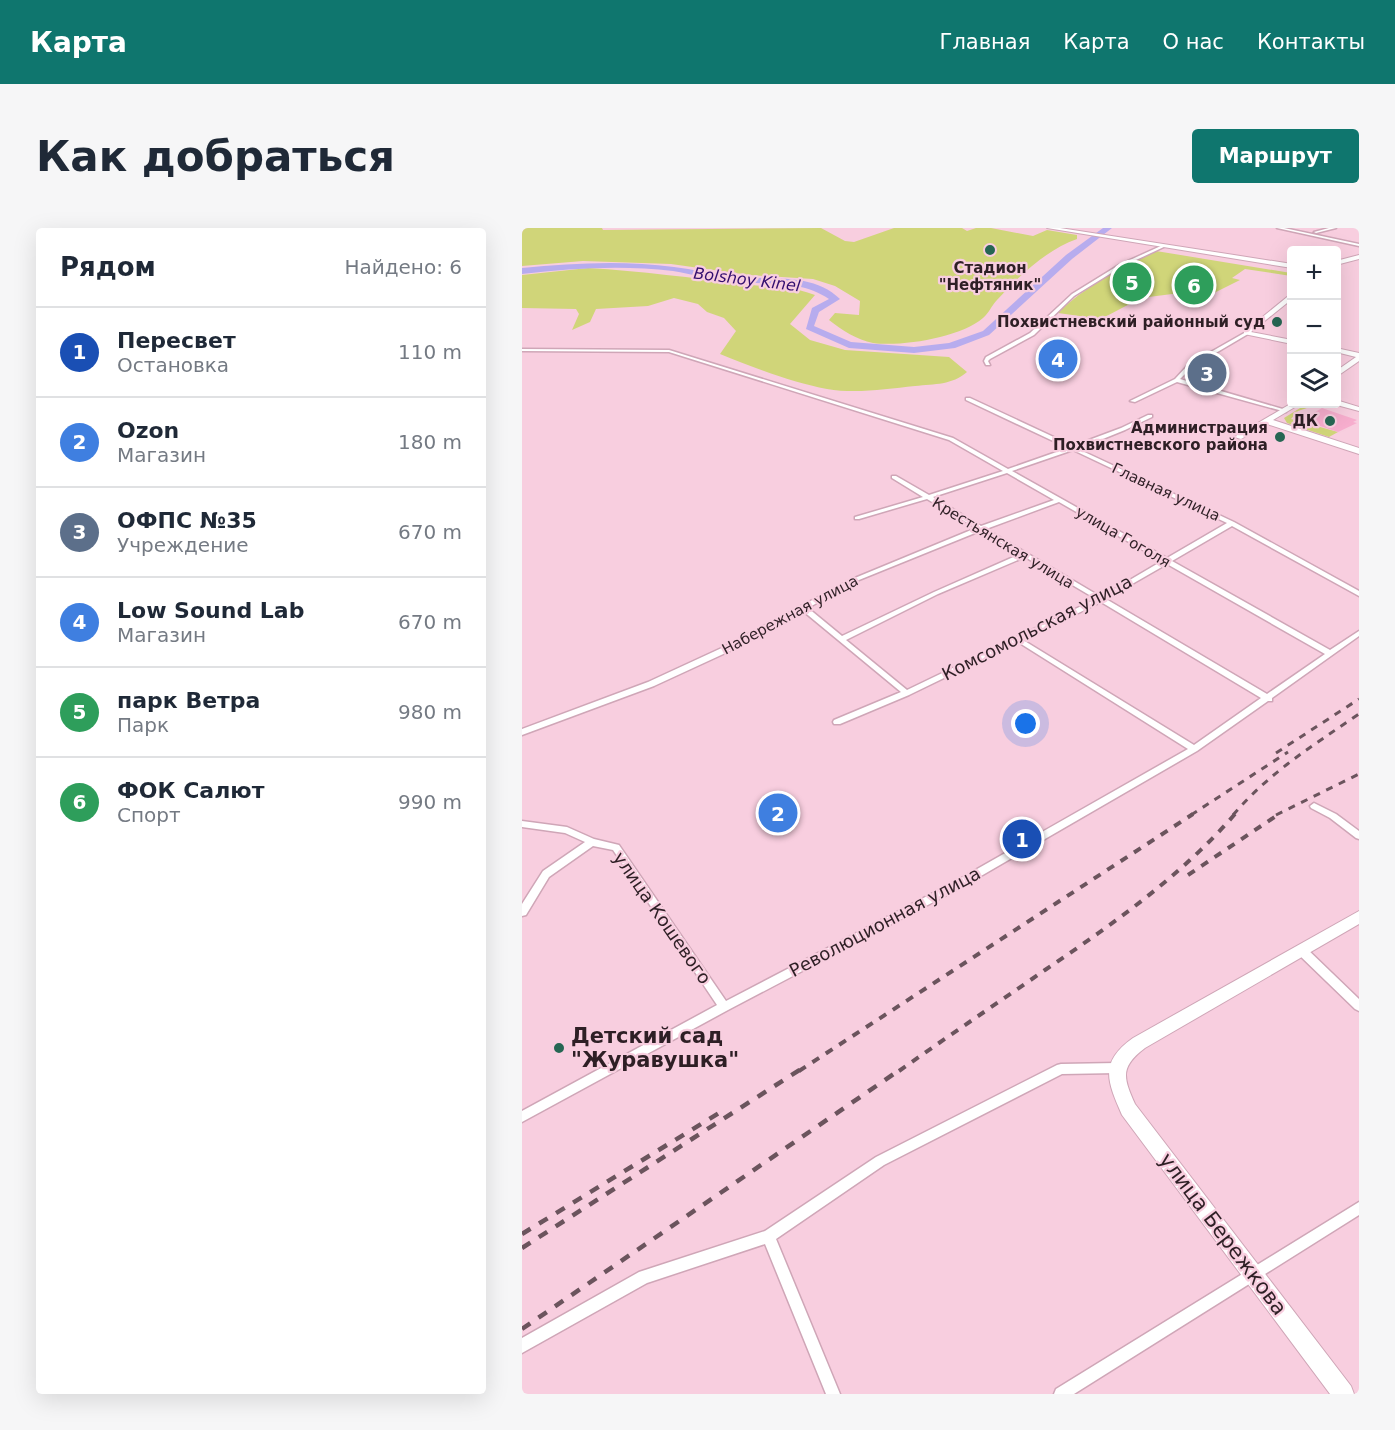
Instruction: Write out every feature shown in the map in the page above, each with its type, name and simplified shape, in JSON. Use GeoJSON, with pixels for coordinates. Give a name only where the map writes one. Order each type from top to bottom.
{"type":"FeatureCollection","features":[{"type":"Feature","properties":{"kind":"street"},"geometry":{"type":"LineString","coordinates":[[1051,228],[1287,265]]}},
{"type":"Feature","properties":{"kind":"street"},"geometry":{"type":"LineString","coordinates":[[1279,228],[1359,245]]}},
{"type":"Feature","properties":{"kind":"street"},"geometry":{"type":"LineString","coordinates":[[1311,233],[1334,228]]}},
{"type":"Feature","properties":{"kind":"street"},"geometry":{"type":"LineString","coordinates":[[988,364],[988,358],[1032,334],[1073,295],[1120,266],[1164,246]]}},
{"type":"Feature","properties":{"kind":"street"},"geometry":{"type":"LineString","coordinates":[[1341,261],[1359,257]]}},
{"type":"Feature","properties":{"kind":"street"},"geometry":{"type":"LineString","coordinates":[[1133,401],[1177,380],[1190,366],[1246,333],[1287,300]]}},
{"type":"Feature","properties":{"kind":"street"},"geometry":{"type":"LineString","coordinates":[[1246,333],[1287,341]]}},
{"type":"Feature","properties":{"kind":"street","name":"улица Гоголя"},"geometry":{"type":"LineString","coordinates":[[522,350],[669,351],[951,439],[1010,470],[1166,562],[1331,654]]}},
{"type":"Feature","properties":{"kind":"street"},"geometry":{"type":"LineString","coordinates":[[1341,352],[1359,357]]}},
{"type":"Feature","properties":{"kind":"street"},"geometry":{"type":"LineString","coordinates":[[1341,371],[1359,357]]}},
{"type":"Feature","properties":{"kind":"street"},"geometry":{"type":"LineString","coordinates":[[1177,380],[1284,411]]}},
{"type":"Feature","properties":{"kind":"street","name":"Главная улица"},"geometry":{"type":"LineString","coordinates":[[968,399],[1232,523],[1359,594]]}},
{"type":"Feature","properties":{"kind":"street"},"geometry":{"type":"LineString","coordinates":[[1341,403],[1359,408]]}},
{"type":"Feature","properties":{"kind":"street"},"geometry":{"type":"LineString","coordinates":[[1238,437],[1289,408]]}},
{"type":"Feature","properties":{"kind":"street"},"geometry":{"type":"LineString","coordinates":[[857,518],[928,498],[1010,470],[1127,428],[1150,416]]}},
{"type":"Feature","properties":{"kind":"street"},"geometry":{"type":"LineString","coordinates":[[1267,421],[1359,451]]}},
{"type":"Feature","properties":{"kind":"street","name":"Крестьянская улица"},"geometry":{"type":"LineString","coordinates":[[894,477],[1269,699]]}},
{"type":"Feature","properties":{"kind":"street","name":"Набережная улица"},"geometry":{"type":"LineString","coordinates":[[522,732],[651,684],[804,608],[825,594],[852,581],[979,529],[1060,500]]}},
{"type":"Feature","properties":{"kind":"street","name":"Комсомольская улица"},"geometry":{"type":"LineString","coordinates":[[837,722],[906,693],[1100,600],[1232,523]]}},
{"type":"Feature","properties":{"kind":"street"},"geometry":{"type":"LineString","coordinates":[[842,639],[936,593],[1024,555]]}},
{"type":"Feature","properties":{"kind":"street"},"geometry":{"type":"LineString","coordinates":[[804,608],[906,693]]}},
{"type":"Feature","properties":{"kind":"street","name":"Революционная улица"},"geometry":{"type":"LineString","coordinates":[[522,1117],[724,1007],[959,884],[1194,749],[1269,699],[1359,633]]}},
{"type":"Feature","properties":{"kind":"street"},"geometry":{"type":"LineString","coordinates":[[1019,640],[1194,749]]}},
{"type":"Feature","properties":{"kind":"street"},"geometry":{"type":"LineString","coordinates":[[1314,807],[1333,816],[1359,836]]}},
{"type":"Feature","properties":{"kind":"street","name":"улица Кошевого"},"geometry":{"type":"LineString","coordinates":[[522,824],[567,830],[592,842],[616,848],[724,1007]]}},
{"type":"Feature","properties":{"kind":"street"},"geometry":{"type":"LineString","coordinates":[[522,912],[546,874],[592,842]]}},
{"type":"Feature","properties":{"kind":"street"},"geometry":{"type":"LineString","coordinates":[[522,1346],[644,1277],[768,1236],[880,1161],[1061,1069],[1117,1068],[1123,1053],[1139,1043],[1359,917]]}},
{"type":"Feature","properties":{"kind":"street"},"geometry":{"type":"LineString","coordinates":[[1301,950],[1359,1006]]}},
{"type":"Feature","properties":{"kind":"street","name":"улица Бережкова"},"geometry":{"type":"LineString","coordinates":[[1117,1068],[1118,1086],[1128,1109],[1343,1394]]}},
{"type":"Feature","properties":{"kind":"street"},"geometry":{"type":"LineString","coordinates":[[1061,1394],[1359,1208]]}},
{"type":"Feature","properties":{"kind":"street"},"geometry":{"type":"LineString","coordinates":[[768,1236],[833,1394]]}},
{"type":"Feature","properties":{"kind":"green space"},"geometry":{"type":"Polygon","coordinates":[[[522,228],[602,228],[603,230],[821,228],[845,241],[854,242],[894,228],[962,228],[967,231],[976,228],[991,228],[1033,236],[1047,230],[1077,235],[1077,239],[1055,250],[1024,273],[995,302],[985,316],[973,325],[931,339],[885,344],[861,340],[829,320],[835,313],[859,315],[860,301],[835,286],[813,279],[749,275],[671,264],[583,261],[522,266],[522,228]]]}},
{"type":"Feature","properties":{"kind":"green space"},"geometry":{"type":"Polygon","coordinates":[[[1156,251],[1287,272],[1287,275],[1245,269],[1232,278],[1240,280],[1200,300],[1172,294],[1141,298],[1101,319],[1058,313],[1092,286],[1156,251]]]}},
{"type":"Feature","properties":{"kind":"green space"},"geometry":{"type":"Polygon","coordinates":[[[588,268],[780,287],[805,292],[815,295],[790,324],[810,340],[845,350],[949,357],[967,372],[949,382],[936,384],[882,390],[827,389],[787,379],[720,354],[736,331],[724,318],[707,312],[698,304],[674,298],[648,306],[596,309],[590,322],[572,330],[579,314],[576,309],[522,308],[522,275],[588,268]]]}},
{"type":"Feature","properties":{"kind":"green space"},"geometry":{"type":"Polygon","coordinates":[[[1300,408],[1307,408],[1298,411],[1291,419],[1338,432],[1329,437],[1287,423],[1284,418],[1300,408]]]}},
{"type":"Feature","properties":{"kind":"building"},"geometry":{"type":"Polygon","coordinates":[[[1203,368],[1220,372],[1208,380],[1191,376],[1203,368]]]}},
{"type":"Feature","properties":{"kind":"building","name":"ДК"},"geometry":{"type":"Polygon","coordinates":[[[1322,408],[1357,420],[1353,422],[1357,423],[1338,432],[1302,420],[1322,408]]]}},
{"type":"Feature","properties":{"kind":"waterway","name":"Bolshoy Kinel"},"geometry":{"type":"LineString","coordinates":[[522,271],[617,265],[674,269],[729,279],[798,283],[824,291],[835,299],[815,310],[809,327],[849,345],[914,350],[951,346],[986,333],[1069,257],[1108,228]]}},
{"type":"Feature","properties":{"kind":"railway"},"geometry":{"type":"LineString","coordinates":[[1276,753],[1359,699]]}},
{"type":"Feature","properties":{"kind":"railway"},"geometry":{"type":"LineString","coordinates":[[1233,815],[1277,773],[1359,714]]}},
{"type":"Feature","properties":{"kind":"railway"},"geometry":{"type":"LineString","coordinates":[[1191,815],[1288,752]]}},
{"type":"Feature","properties":{"kind":"railway"},"geometry":{"type":"LineString","coordinates":[[1276,815],[1359,774]]}},
{"type":"Feature","properties":{"kind":"railway"},"geometry":{"type":"LineString","coordinates":[[799,1071],[1193,814]]}},
{"type":"Feature","properties":{"kind":"railway"},"geometry":{"type":"LineString","coordinates":[[899,1071],[1121,917],[1192,858],[1235,814]]}},
{"type":"Feature","properties":{"kind":"railway"},"geometry":{"type":"LineString","coordinates":[[1188,875],[1279,814]]}},
{"type":"Feature","properties":{"kind":"railway"},"geometry":{"type":"LineString","coordinates":[[522,1248],[801,1069]]}},
{"type":"Feature","properties":{"kind":"railway"},"geometry":{"type":"LineString","coordinates":[[522,1329],[901,1069]]}},
{"type":"Feature","properties":{"kind":"railway"},"geometry":{"type":"LineString","coordinates":[[522,1234],[719,1113]]}},
{"type":"Feature","properties":{"kind":"place","name":"Стадион \"Нефтяник\""},"geometry":{"type":"Point","coordinates":[990,250]}},
{"type":"Feature","properties":{"kind":"place","name":"парк Ветра"},"geometry":{"type":"Point","coordinates":[1132,282]}},
{"type":"Feature","properties":{"kind":"place","name":"ФОК Салют"},"geometry":{"type":"Point","coordinates":[1194,285]}},
{"type":"Feature","properties":{"kind":"place","name":"Похвистневский районный суд"},"geometry":{"type":"Point","coordinates":[1277,322]}},
{"type":"Feature","properties":{"kind":"place","name":"Low Sound Lab"},"geometry":{"type":"Point","coordinates":[1058,359]}},
{"type":"Feature","properties":{"kind":"place","name":"ОФПС №35"},"geometry":{"type":"Point","coordinates":[1207,373]}},
{"type":"Feature","properties":{"kind":"place","name":"ДК"},"geometry":{"type":"Point","coordinates":[1330,421]}},
{"type":"Feature","properties":{"kind":"place","name":"Администрация Похвистневского района"},"geometry":{"type":"Point","coordinates":[1280,437]}},
{"type":"Feature","properties":{"kind":"place","name":"Ozon"},"geometry":{"type":"Point","coordinates":[778,813]}},
{"type":"Feature","properties":{"kind":"place","name":"Пересвет"},"geometry":{"type":"Point","coordinates":[1022,839]}},
{"type":"Feature","properties":{"kind":"place","name":"Детский сад \"Журавушка\""},"geometry":{"type":"Point","coordinates":[559,1048]}}]}
